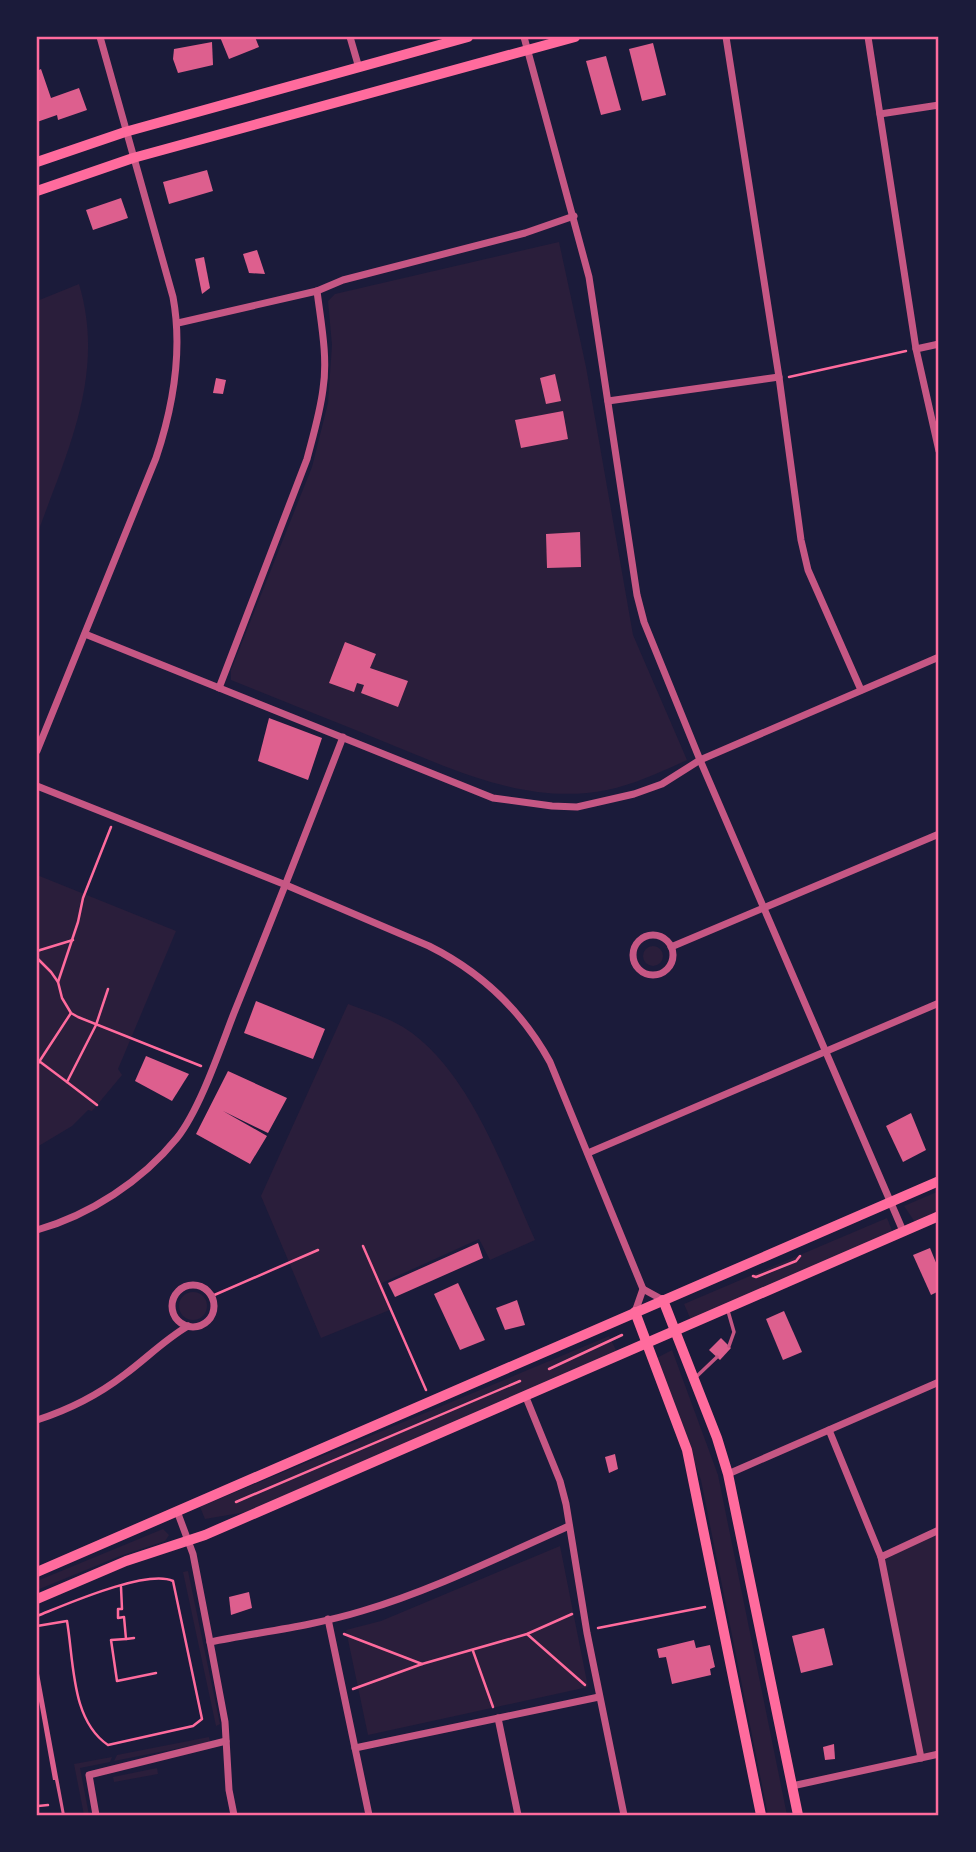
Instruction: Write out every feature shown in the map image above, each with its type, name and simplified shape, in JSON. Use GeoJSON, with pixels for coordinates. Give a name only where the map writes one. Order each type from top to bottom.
{"type":"FeatureCollection","features":[{"type":"Feature","properties":{"kind":"main road"},"geometry":{"type":"LineString","coordinates":[[37,162],[125,132],[468,37]]}},
{"type":"Feature","properties":{"kind":"main road"},"geometry":{"type":"LineString","coordinates":[[37,191],[133,158],[575,37]]}},
{"type":"Feature","properties":{"kind":"main road"},"geometry":{"type":"LineString","coordinates":[[37,1572],[939,1181]]}},
{"type":"Feature","properties":{"kind":"main road"},"geometry":{"type":"LineString","coordinates":[[37,1599],[126,1561],[189,1540],[939,1216]]}},
{"type":"Feature","properties":{"kind":"main road"},"geometry":{"type":"LineString","coordinates":[[663,1300],[695,1379],[728,1474],[798,1815]]}},
{"type":"Feature","properties":{"kind":"main road"},"geometry":{"type":"LineString","coordinates":[[635,1312],[687,1450],[761,1815]]}},
{"type":"Feature","properties":{"kind":"street"},"geometry":{"type":"LineString","coordinates":[[37,751],[156,458],[167,425],[176,359],[178,323],[173,297],[100,37]]}},
{"type":"Feature","properties":{"kind":"street"},"geometry":{"type":"LineString","coordinates":[[350,37],[359,68]]}},
{"type":"Feature","properties":{"kind":"street"},"geometry":{"type":"LineString","coordinates":[[524,37],[589,277],[637,595],[644,622],[700,760],[903,1231]]}},
{"type":"Feature","properties":{"kind":"street"},"geometry":{"type":"LineString","coordinates":[[726,37],[779,377],[801,540],[808,570],[861,690]]}},
{"type":"Feature","properties":{"kind":"street"},"geometry":{"type":"LineString","coordinates":[[868,37],[916,349],[939,452]]}},
{"type":"Feature","properties":{"kind":"street"},"geometry":{"type":"LineString","coordinates":[[880,114],[939,105]]}},
{"type":"Feature","properties":{"kind":"street"},"geometry":{"type":"LineString","coordinates":[[178,323],[317,291],[343,280],[525,233],[574,216]]}},
{"type":"Feature","properties":{"kind":"street"},"geometry":{"type":"LineString","coordinates":[[219,688],[307,459],[316,426],[324,388],[324,347],[317,291]]}},
{"type":"Feature","properties":{"kind":"street"},"geometry":{"type":"LineString","coordinates":[[916,349],[939,344]]}},
{"type":"Feature","properties":{"kind":"street"},"geometry":{"type":"LineString","coordinates":[[608,401],[779,377]]}},
{"type":"Feature","properties":{"kind":"street"},"geometry":{"type":"LineString","coordinates":[[85,634],[493,798],[578,807],[634,794],[662,783],[700,760],[939,657]]}},
{"type":"Feature","properties":{"kind":"street"},"geometry":{"type":"LineString","coordinates":[[37,1230],[54,1225],[102,1202],[163,1154],[192,1114],[286,885],[343,737]]}},
{"type":"Feature","properties":{"kind":"street"},"geometry":{"type":"LineString","coordinates":[[37,786],[286,885],[448,955],[498,992],[537,1039],[550,1062],[643,1289],[663,1300]]}},
{"type":"Feature","properties":{"kind":"street"},"geometry":{"type":"LineString","coordinates":[[671,947],[939,834]]}},
{"type":"Feature","properties":{"kind":"street"},"geometry":{"type":"LineString","coordinates":[[656,936],[668,942],[671,947],[672,961],[664,972],[644,972],[635,962],[634,949],[643,938],[656,936]]}},
{"type":"Feature","properties":{"kind":"street"},"geometry":{"type":"LineString","coordinates":[[588,1153],[939,1003]]}},
{"type":"Feature","properties":{"kind":"street"},"geometry":{"type":"LineString","coordinates":[[37,1420],[97,1393],[123,1376],[169,1337],[188,1326],[201,1325],[211,1317],[214,1310],[212,1296],[202,1287],[183,1288],[174,1299],[172,1305],[176,1318],[169,1337]]}},
{"type":"Feature","properties":{"kind":"street"},"geometry":{"type":"LineString","coordinates":[[635,1312],[643,1289]]}},
{"type":"Feature","properties":{"kind":"street"},"geometry":{"type":"LineString","coordinates":[[176,1318],[188,1326]]}},
{"type":"Feature","properties":{"kind":"street"},"geometry":{"type":"LineString","coordinates":[[728,1474],[939,1382]]}},
{"type":"Feature","properties":{"kind":"street"},"geometry":{"type":"LineString","coordinates":[[524,1395],[560,1481],[599,1697],[624,1815]]}},
{"type":"Feature","properties":{"kind":"street"},"geometry":{"type":"LineString","coordinates":[[829,1430],[881,1557],[921,1758]]}},
{"type":"Feature","properties":{"kind":"street"},"geometry":{"type":"LineString","coordinates":[[177,1511],[189,1540],[210,1642],[225,1722],[229,1790],[234,1815]]}},
{"type":"Feature","properties":{"kind":"street"},"geometry":{"type":"LineString","coordinates":[[210,1642],[328,1619],[384,1604],[569,1526]]}},
{"type":"Feature","properties":{"kind":"street"},"geometry":{"type":"LineString","coordinates":[[881,1557],[939,1530]]}},
{"type":"Feature","properties":{"kind":"street"},"geometry":{"type":"LineString","coordinates":[[328,1619],[369,1815]]}},
{"type":"Feature","properties":{"kind":"street"},"geometry":{"type":"LineString","coordinates":[[355,1748],[599,1697]]}},
{"type":"Feature","properties":{"kind":"street"},"geometry":{"type":"LineString","coordinates":[[498,1718],[518,1815]]}},
{"type":"Feature","properties":{"kind":"street"},"geometry":{"type":"LineString","coordinates":[[96,1815],[89,1775],[226,1741]]}},
{"type":"Feature","properties":{"kind":"street"},"geometry":{"type":"LineString","coordinates":[[792,1786],[939,1754]]}},
{"type":"Feature","properties":{"kind":"lane"},"geometry":{"type":"LineString","coordinates":[[727,1307],[734,1332],[729,1346]]}},
{"type":"Feature","properties":{"kind":"lane"},"geometry":{"type":"LineString","coordinates":[[695,1379],[717,1357]]}},
{"type":"Feature","properties":{"kind":"path"},"geometry":{"type":"LineString","coordinates":[[779,377],[916,349]]}},
{"type":"Feature","properties":{"kind":"path"},"geometry":{"type":"LineString","coordinates":[[58,982],[73,940],[83,898],[116,819]]}},
{"type":"Feature","properties":{"kind":"path"},"geometry":{"type":"LineString","coordinates":[[37,951],[73,940]]}},
{"type":"Feature","properties":{"kind":"path"},"geometry":{"type":"LineString","coordinates":[[37,958],[58,982],[61,998],[71,1013],[211,1070]]}},
{"type":"Feature","properties":{"kind":"path"},"geometry":{"type":"LineString","coordinates":[[67,1082],[96,1025],[108,989]]}},
{"type":"Feature","properties":{"kind":"path"},"geometry":{"type":"LineString","coordinates":[[71,1013],[38,1063],[97,1105]]}},
{"type":"Feature","properties":{"kind":"path"},"geometry":{"type":"LineString","coordinates":[[363,1246],[431,1401]]}},
{"type":"Feature","properties":{"kind":"path"},"geometry":{"type":"LineString","coordinates":[[212,1296],[318,1250]]}},
{"type":"Feature","properties":{"kind":"path"},"geometry":{"type":"LineString","coordinates":[[796,1261],[807,1257]]}},
{"type":"Feature","properties":{"kind":"path"},"geometry":{"type":"LineString","coordinates":[[544,1371],[597,1347]]}},
{"type":"Feature","properties":{"kind":"path"},"geometry":{"type":"LineString","coordinates":[[228,1506],[522,1381]]}},
{"type":"Feature","properties":{"kind":"path"},"geometry":{"type":"LineString","coordinates":[[37,1616],[100,1591],[157,1578],[173,1581],[202,1719],[192,1726],[108,1745],[98,1738],[86,1721],[78,1696],[67,1621],[37,1626]]}},
{"type":"Feature","properties":{"kind":"path"},"geometry":{"type":"LineString","coordinates":[[121,1586],[122,1609],[118,1609],[118,1616],[124,1617],[126,1639]]}},
{"type":"Feature","properties":{"kind":"path"},"geometry":{"type":"LineString","coordinates":[[587,1631],[719,1604]]}},
{"type":"Feature","properties":{"kind":"path"},"geometry":{"type":"LineString","coordinates":[[343,1692],[422,1664],[527,1634],[583,1609]]}},
{"type":"Feature","properties":{"kind":"path"},"geometry":{"type":"LineString","coordinates":[[330,1629],[422,1664]]}},
{"type":"Feature","properties":{"kind":"path"},"geometry":{"type":"LineString","coordinates":[[527,1634],[599,1697]]}},
{"type":"Feature","properties":{"kind":"path"},"geometry":{"type":"LineString","coordinates":[[134,1638],[111,1640],[117,1681],[156,1674]]}},
{"type":"Feature","properties":{"kind":"path"},"geometry":{"type":"LineString","coordinates":[[472,1651],[498,1718]]}},
{"type":"Feature","properties":{"kind":"path"},"geometry":{"type":"LineString","coordinates":[[37,1795],[37,1806],[48,1805]]}},
{"type":"Feature","properties":{"kind":"shaded area"},"geometry":{"type":"Polygon","coordinates":[[[559,242],[586,367],[633,635],[687,760],[628,784],[577,794],[519,789],[462,773],[231,680],[231,670],[312,467],[328,403],[332,345],[328,301],[335,294],[559,242]]]}},
{"type":"Feature","properties":{"kind":"shaded area"},"geometry":{"type":"Polygon","coordinates":[[[79,284],[86,317],[88,349],[85,381],[71,442],[37,535],[37,301],[79,284]]]}},
{"type":"Feature","properties":{"kind":"shaded area"},"geometry":{"type":"Polygon","coordinates":[[[37,875],[176,931],[118,1069],[122,1075],[92,1111],[88,1110],[72,1126],[37,1147],[37,875]]]}},
{"type":"Feature","properties":{"kind":"shaded area"},"geometry":{"type":"Polygon","coordinates":[[[653,946],[660,949],[663,956],[660,963],[653,966],[646,963],[643,956],[646,949],[653,946]]]}},
{"type":"Feature","properties":{"kind":"shaded area"},"geometry":{"type":"Polygon","coordinates":[[[348,1004],[403,1027],[426,1045],[447,1068],[482,1123],[535,1240],[490,1260],[479,1239],[382,1283],[392,1309],[321,1338],[261,1196],[348,1004]]]}},
{"type":"Feature","properties":{"kind":"shaded area"},"geometry":{"type":"Polygon","coordinates":[[[939,1191],[939,1212],[915,1222],[904,1206],[939,1191]]]}},
{"type":"Feature","properties":{"kind":"shaded area"},"geometry":{"type":"Polygon","coordinates":[[[887,1218],[893,1233],[691,1320],[684,1304],[887,1218]]]}},
{"type":"Feature","properties":{"kind":"shaded area"},"geometry":{"type":"Polygon","coordinates":[[[193,1292],[203,1296],[207,1306],[203,1316],[193,1320],[183,1316],[179,1306],[183,1296],[193,1292]]]}},
{"type":"Feature","properties":{"kind":"shaded area"},"geometry":{"type":"Polygon","coordinates":[[[609,1336],[617,1352],[246,1512],[205,1519],[200,1507],[609,1336]]]}},
{"type":"Feature","properties":{"kind":"shaded area"},"geometry":{"type":"Polygon","coordinates":[[[672,1350],[718,1475],[787,1815],[768,1815],[701,1480],[655,1359],[672,1350]]]}},
{"type":"Feature","properties":{"kind":"shaded area"},"geometry":{"type":"Polygon","coordinates":[[[163,1529],[169,1535],[165,1541],[37,1590],[37,1581],[163,1529]]]}},
{"type":"Feature","properties":{"kind":"shaded area"},"geometry":{"type":"Polygon","coordinates":[[[939,1530],[939,1754],[921,1758],[881,1557],[939,1530]]]}},
{"type":"Feature","properties":{"kind":"shaded area"},"geometry":{"type":"Polygon","coordinates":[[[560,1546],[588,1687],[368,1735],[346,1630],[381,1621],[560,1546]]]}},
{"type":"Feature","properties":{"kind":"shaded area"},"geometry":{"type":"Polygon","coordinates":[[[188,1571],[220,1724],[216,1726],[183,1572],[188,1571]]]}},
{"type":"Feature","properties":{"kind":"shaded area"},"geometry":{"type":"Polygon","coordinates":[[[209,1737],[210,1742],[114,1761],[117,1755],[209,1737]]]}},
{"type":"Feature","properties":{"kind":"shaded area"},"geometry":{"type":"Polygon","coordinates":[[[112,1757],[110,1762],[80,1768],[89,1815],[84,1815],[74,1764],[112,1757]]]}},
{"type":"Feature","properties":{"kind":"shaded area"},"geometry":{"type":"Polygon","coordinates":[[[157,1768],[158,1774],[114,1782],[113,1777],[157,1768]]]}},
{"type":"Feature","properties":{"kind":"building"},"geometry":{"type":"Polygon","coordinates":[[[220,37],[255,37],[259,47],[229,59],[220,37]]]}},
{"type":"Feature","properties":{"kind":"building"},"geometry":{"type":"Polygon","coordinates":[[[212,42],[213,65],[178,73],[173,59],[174,49],[212,42]]]}},
{"type":"Feature","properties":{"kind":"building"},"geometry":{"type":"Polygon","coordinates":[[[653,43],[666,95],[642,101],[629,49],[653,43]]]}},
{"type":"Feature","properties":{"kind":"building"},"geometry":{"type":"Polygon","coordinates":[[[606,56],[621,110],[601,115],[586,61],[606,56]]]}},
{"type":"Feature","properties":{"kind":"building"},"geometry":{"type":"Polygon","coordinates":[[[41,69],[51,98],[79,88],[87,110],[58,120],[57,115],[37,122],[37,71],[41,69]]]}},
{"type":"Feature","properties":{"kind":"building"},"geometry":{"type":"Polygon","coordinates":[[[207,170],[213,191],[169,204],[163,182],[207,170]]]}},
{"type":"Feature","properties":{"kind":"building"},"geometry":{"type":"Polygon","coordinates":[[[121,198],[128,218],[93,230],[86,210],[121,198]]]}},
{"type":"Feature","properties":{"kind":"building"},"geometry":{"type":"Polygon","coordinates":[[[257,250],[265,274],[249,273],[243,254],[257,250]]]}},
{"type":"Feature","properties":{"kind":"building"},"geometry":{"type":"Polygon","coordinates":[[[204,257],[210,288],[202,294],[195,259],[204,257]]]}},
{"type":"Feature","properties":{"kind":"building"},"geometry":{"type":"Polygon","coordinates":[[[555,374],[561,401],[546,404],[540,378],[555,374]]]}},
{"type":"Feature","properties":{"kind":"building"},"geometry":{"type":"Polygon","coordinates":[[[216,378],[226,380],[223,394],[213,393],[216,378]]]}},
{"type":"Feature","properties":{"kind":"building"},"geometry":{"type":"Polygon","coordinates":[[[563,411],[568,439],[521,448],[515,420],[563,411]]]}},
{"type":"Feature","properties":{"kind":"building"},"geometry":{"type":"Polygon","coordinates":[[[580,532],[581,567],[547,568],[546,534],[580,532]]]}},
{"type":"Feature","properties":{"kind":"building"},"geometry":{"type":"Polygon","coordinates":[[[345,642],[376,654],[370,668],[408,681],[398,707],[361,693],[364,685],[357,683],[354,692],[329,683],[345,642]]]}},
{"type":"Feature","properties":{"kind":"building"},"geometry":{"type":"Polygon","coordinates":[[[269,718],[322,738],[308,780],[258,761],[269,718]]]}},
{"type":"Feature","properties":{"kind":"building"},"geometry":{"type":"Polygon","coordinates":[[[256,1001],[325,1029],[313,1059],[244,1033],[256,1001]]]}},
{"type":"Feature","properties":{"kind":"building"},"geometry":{"type":"Polygon","coordinates":[[[146,1056],[189,1074],[172,1101],[135,1081],[146,1056]]]}},
{"type":"Feature","properties":{"kind":"building"},"geometry":{"type":"Polygon","coordinates":[[[228,1071],[287,1098],[268,1133],[223,1111],[267,1136],[250,1164],[196,1134],[228,1071]]]}},
{"type":"Feature","properties":{"kind":"building"},"geometry":{"type":"Polygon","coordinates":[[[911,1113],[926,1150],[903,1162],[886,1126],[911,1113]]]}},
{"type":"Feature","properties":{"kind":"building"},"geometry":{"type":"Polygon","coordinates":[[[478,1243],[483,1258],[395,1297],[388,1283],[478,1243]]]}},
{"type":"Feature","properties":{"kind":"building"},"geometry":{"type":"Polygon","coordinates":[[[930,1248],[939,1270],[939,1291],[931,1295],[913,1255],[930,1248]]]}},
{"type":"Feature","properties":{"kind":"building"},"geometry":{"type":"Polygon","coordinates":[[[458,1283],[485,1340],[460,1350],[434,1294],[458,1283]]]}},
{"type":"Feature","properties":{"kind":"building"},"geometry":{"type":"Polygon","coordinates":[[[517,1300],[525,1325],[505,1330],[496,1308],[517,1300]]]}},
{"type":"Feature","properties":{"kind":"building"},"geometry":{"type":"Polygon","coordinates":[[[784,1311],[802,1352],[783,1360],[766,1319],[784,1311]]]}},
{"type":"Feature","properties":{"kind":"building"},"geometry":{"type":"Polygon","coordinates":[[[721,1338],[731,1348],[720,1360],[709,1350],[721,1338]]]}},
{"type":"Feature","properties":{"kind":"building"},"geometry":{"type":"Polygon","coordinates":[[[615,1454],[618,1469],[609,1473],[605,1457],[615,1454]]]}},
{"type":"Feature","properties":{"kind":"building"},"geometry":{"type":"Polygon","coordinates":[[[249,1592],[252,1608],[231,1615],[229,1597],[249,1592]]]}},
{"type":"Feature","properties":{"kind":"building"},"geometry":{"type":"Polygon","coordinates":[[[824,1628],[833,1665],[801,1673],[792,1636],[824,1628]]]}},
{"type":"Feature","properties":{"kind":"building"},"geometry":{"type":"Polygon","coordinates":[[[694,1640],[696,1648],[710,1645],[715,1667],[710,1669],[711,1675],[672,1684],[666,1657],[659,1658],[657,1649],[694,1640]]]}},
{"type":"Feature","properties":{"kind":"building"},"geometry":{"type":"Polygon","coordinates":[[[37,1668],[65,1815],[62,1815],[53,1780],[37,1690],[37,1668]]]}},
{"type":"Feature","properties":{"kind":"building"},"geometry":{"type":"Polygon","coordinates":[[[834,1744],[835,1759],[825,1760],[823,1747],[834,1744]]]}}]}
